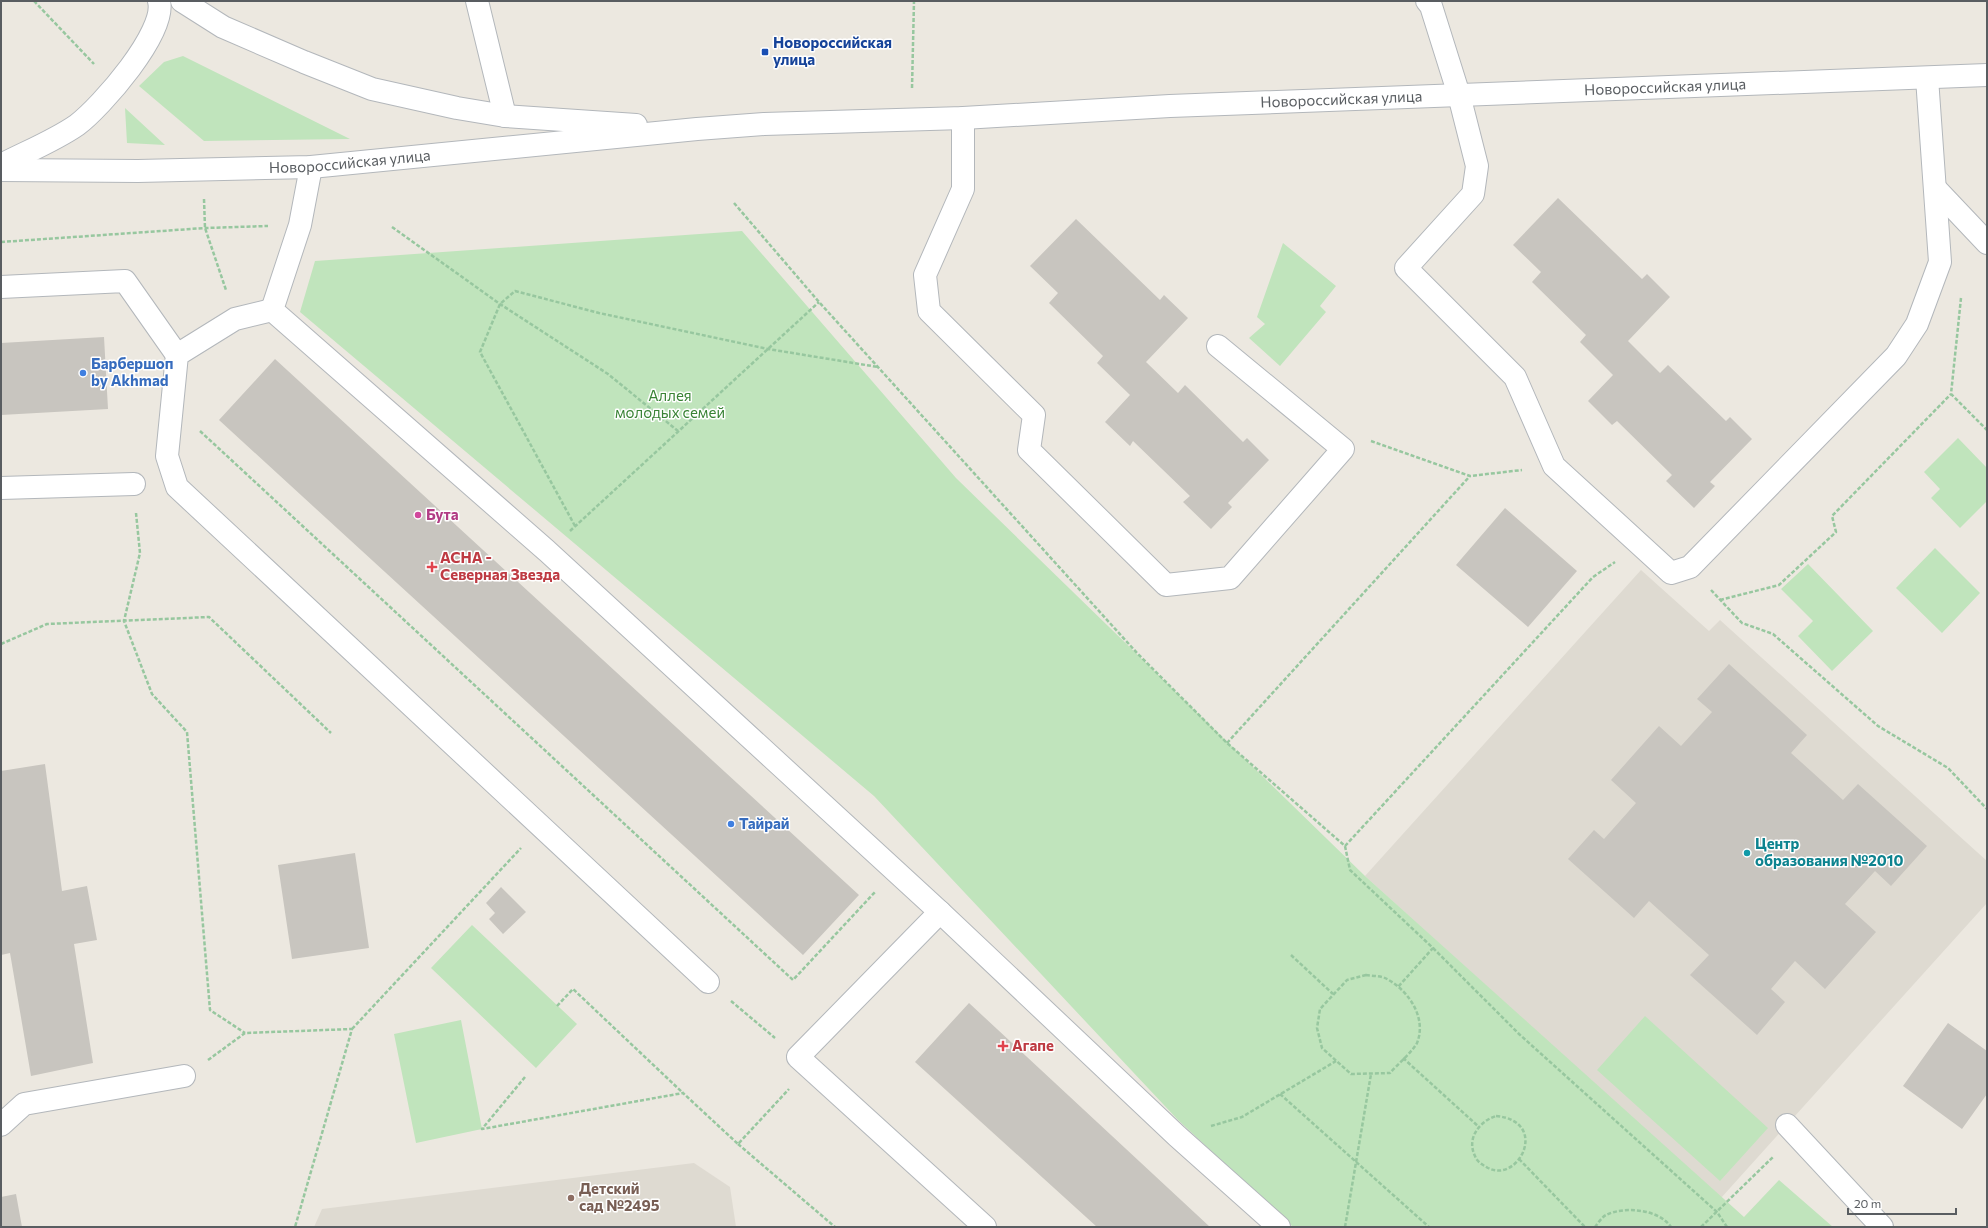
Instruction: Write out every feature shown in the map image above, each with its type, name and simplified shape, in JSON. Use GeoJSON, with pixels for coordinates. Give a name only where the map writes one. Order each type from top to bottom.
{"type":"FeatureCollection","features":[{"type":"Feature","properties":{"kind":"street"},"geometry":{"type":"LineString","coordinates":[[1,165],[77,125],[119,84],[142,51],[156,23],[160,6],[159,1]]}},
{"type":"Feature","properties":{"kind":"street","name":"Новороссийская улица"},"geometry":{"type":"LineString","coordinates":[[182,1],[223,27],[372,89],[457,108],[505,116],[697,129]]}},
{"type":"Feature","properties":{"kind":"street"},"geometry":{"type":"LineString","coordinates":[[477,1],[505,116]]}},
{"type":"Feature","properties":{"kind":"street"},"geometry":{"type":"LineString","coordinates":[[1427,1],[1431,6],[1459,95],[1477,166],[1473,194],[1406,268],[1515,377],[1554,466],[1671,573],[1690,567],[1896,356],[1917,324],[1940,262],[1927,78]]}},
{"type":"Feature","properties":{"kind":"street","name":"Новороссийская улица"},"geometry":{"type":"LineString","coordinates":[[1,170],[138,171],[311,167],[697,129],[764,124],[963,118],[1170,106],[1927,78],[1987,74]]}},
{"type":"Feature","properties":{"kind":"street"},"geometry":{"type":"LineString","coordinates":[[963,118],[963,189],[926,275],[929,311],[1034,415],[1029,450],[1166,586],[1230,578],[1343,449],[1218,346]]}},
{"type":"Feature","properties":{"kind":"street"},"geometry":{"type":"LineString","coordinates":[[272,310],[300,225],[311,167]]}},
{"type":"Feature","properties":{"kind":"street"},"geometry":{"type":"LineString","coordinates":[[1935,188],[1987,243]]}},
{"type":"Feature","properties":{"kind":"street"},"geometry":{"type":"LineString","coordinates":[[1,287],[125,281],[177,354],[167,456],[177,487],[708,982]]}},
{"type":"Feature","properties":{"kind":"street"},"geometry":{"type":"LineString","coordinates":[[177,354],[236,319],[272,310]]}},
{"type":"Feature","properties":{"kind":"street"},"geometry":{"type":"LineString","coordinates":[[272,310],[547,551],[940,912],[1177,1136],[1279,1227]]}},
{"type":"Feature","properties":{"kind":"street"},"geometry":{"type":"LineString","coordinates":[[1,488],[134,484]]}},
{"type":"Feature","properties":{"kind":"street"},"geometry":{"type":"LineString","coordinates":[[940,912],[804,1063],[985,1227]]}},
{"type":"Feature","properties":{"kind":"street"},"geometry":{"type":"LineString","coordinates":[[1,1125],[24,1104],[184,1076]]}},
{"type":"Feature","properties":{"kind":"street"},"geometry":{"type":"LineString","coordinates":[[1792,1130],[1882,1227]]}},
{"type":"Feature","properties":{"kind":"path"},"geometry":{"type":"LineString","coordinates":[[34,1],[94,64]]}},
{"type":"Feature","properties":{"kind":"path"},"geometry":{"type":"LineString","coordinates":[[911,120],[914,1]]}},
{"type":"Feature","properties":{"kind":"path"},"geometry":{"type":"LineString","coordinates":[[204,198],[205,228],[236,319]]}},
{"type":"Feature","properties":{"kind":"path"},"geometry":{"type":"LineString","coordinates":[[734,203],[878,368],[1137,653],[1227,744],[1345,846],[1350,870],[1520,1034],[1717,1212],[1727,1227]]}},
{"type":"Feature","properties":{"kind":"path"},"geometry":{"type":"LineString","coordinates":[[1,242],[205,228],[300,225]]}},
{"type":"Feature","properties":{"kind":"path"},"geometry":{"type":"LineString","coordinates":[[392,227],[500,304],[608,374],[678,431]]}},
{"type":"Feature","properties":{"kind":"path"},"geometry":{"type":"LineString","coordinates":[[1720,600],[1779,585],[1836,532],[1832,516],[1951,394],[1962,284],[1940,262]]}},
{"type":"Feature","properties":{"kind":"path"},"geometry":{"type":"LineString","coordinates":[[575,526],[480,352],[500,304],[515,291],[599,313],[768,349],[878,368]]}},
{"type":"Feature","properties":{"kind":"path"},"geometry":{"type":"LineString","coordinates":[[547,551],[819,302]]}},
{"type":"Feature","properties":{"kind":"path"},"geometry":{"type":"LineString","coordinates":[[1951,394],[1987,430]]}},
{"type":"Feature","properties":{"kind":"path"},"geometry":{"type":"LineString","coordinates":[[172,405],[793,980],[895,871]]}},
{"type":"Feature","properties":{"kind":"path"},"geometry":{"type":"LineString","coordinates":[[1343,449],[1369,440],[1470,476],[1554,466]]}},
{"type":"Feature","properties":{"kind":"path"},"geometry":{"type":"LineString","coordinates":[[1227,744],[1470,476]]}},
{"type":"Feature","properties":{"kind":"path"},"geometry":{"type":"LineString","coordinates":[[134,484],[140,553],[124,621],[152,694],[187,732],[210,1010],[245,1033]]}},
{"type":"Feature","properties":{"kind":"path"},"geometry":{"type":"LineString","coordinates":[[1345,846],[1592,577],[1640,546]]}},
{"type":"Feature","properties":{"kind":"path"},"geometry":{"type":"LineString","coordinates":[[1690,567],[1742,623],[1773,634],[1878,726],[1948,768],[1987,809]]}},
{"type":"Feature","properties":{"kind":"path"},"geometry":{"type":"LineString","coordinates":[[1,644],[47,624],[209,617],[331,733]]}},
{"type":"Feature","properties":{"kind":"path"},"geometry":{"type":"LineString","coordinates":[[295,1227],[352,1029],[541,825]]}},
{"type":"Feature","properties":{"kind":"path"},"geometry":{"type":"LineString","coordinates":[[1398,987],[1432,948]]}},
{"type":"Feature","properties":{"kind":"path"},"geometry":{"type":"LineString","coordinates":[[1292,955],[1334,994]]}},
{"type":"Feature","properties":{"kind":"path"},"geometry":{"type":"LineString","coordinates":[[1366,975],[1386,978],[1398,987],[1415,1004],[1420,1024],[1417,1044],[1390,1073],[1351,1074],[1322,1048],[1317,1028],[1320,1009],[1347,980],[1366,975]]}},
{"type":"Feature","properties":{"kind":"path"},"geometry":{"type":"LineString","coordinates":[[708,982],[804,1063],[738,1144]]}},
{"type":"Feature","properties":{"kind":"path"},"geometry":{"type":"LineString","coordinates":[[557,1006],[573,989],[738,1144],[835,1227]]}},
{"type":"Feature","properties":{"kind":"path"},"geometry":{"type":"LineString","coordinates":[[184,1076],[245,1033],[352,1029]]}},
{"type":"Feature","properties":{"kind":"path"},"geometry":{"type":"LineString","coordinates":[[1403,1058],[1479,1127]]}},
{"type":"Feature","properties":{"kind":"path"},"geometry":{"type":"LineString","coordinates":[[1177,1136],[1242,1117],[1336,1061]]}},
{"type":"Feature","properties":{"kind":"path"},"geometry":{"type":"LineString","coordinates":[[1345,1227],[1371,1074]]}},
{"type":"Feature","properties":{"kind":"path"},"geometry":{"type":"LineString","coordinates":[[525,1077],[482,1129],[683,1093]]}},
{"type":"Feature","properties":{"kind":"path"},"geometry":{"type":"LineString","coordinates":[[1280,1094],[1429,1227]]}},
{"type":"Feature","properties":{"kind":"path"},"geometry":{"type":"LineString","coordinates":[[1496,1116],[1506,1117],[1516,1122],[1523,1130],[1526,1140],[1525,1151],[1519,1159],[1512,1167],[1502,1170],[1491,1170],[1482,1165],[1475,1157],[1472,1146],[1473,1136],[1486,1119],[1496,1116]]}},
{"type":"Feature","properties":{"kind":"path"},"geometry":{"type":"LineString","coordinates":[[1701,1227],[1717,1212],[1792,1130]]}},
{"type":"Feature","properties":{"kind":"path"},"geometry":{"type":"LineString","coordinates":[[1519,1159],[1585,1227]]}},
{"type":"Feature","properties":{"kind":"path"},"geometry":{"type":"LineString","coordinates":[[1595,1227],[1605,1216],[1627,1210],[1649,1213],[1669,1223],[1671,1227]]}},
{"type":"Feature","properties":{"kind":"shaded area"},"geometry":{"type":"Polygon","coordinates":[[[1641,570],[1709,631],[1720,620],[1987,861],[1987,903],[1721,1198],[1365,876],[1641,570]]]}},
{"type":"Feature","properties":{"kind":"shaded area","name":"Детский сад №2495"},"geometry":{"type":"Polygon","coordinates":[[[694,1163],[730,1187],[736,1227],[314,1227],[322,1209],[694,1163]]]}},
{"type":"Feature","properties":{"kind":"green space"},"geometry":{"type":"Polygon","coordinates":[[[183,56],[350,139],[204,141],[139,86],[164,62],[183,56]]]}},
{"type":"Feature","properties":{"kind":"green space"},"geometry":{"type":"Polygon","coordinates":[[[125,108],[165,145],[127,143],[125,108]]]}},
{"type":"Feature","properties":{"kind":"green space","name":"Аллея молодых семей"},"geometry":{"type":"Polygon","coordinates":[[[742,231],[956,478],[1365,876],[1744,1217],[1779,1180],[1833,1227],[1293,1227],[1178,1120],[874,796],[300,312],[315,261],[742,231]]]}},
{"type":"Feature","properties":{"kind":"green space"},"geometry":{"type":"Polygon","coordinates":[[[1283,243],[1336,286],[1320,306],[1326,312],[1280,366],[1249,338],[1265,324],[1257,317],[1283,243]]]}},
{"type":"Feature","properties":{"kind":"green space"},"geometry":{"type":"Polygon","coordinates":[[[1958,438],[1987,468],[1987,501],[1960,528],[1931,498],[1940,489],[1924,472],[1958,438]]]}},
{"type":"Feature","properties":{"kind":"green space"},"geometry":{"type":"Polygon","coordinates":[[[1935,548],[1980,593],[1942,633],[1896,588],[1935,548]]]}},
{"type":"Feature","properties":{"kind":"green space"},"geometry":{"type":"Polygon","coordinates":[[[1808,564],[1873,631],[1832,671],[1798,636],[1813,621],[1781,589],[1808,564]]]}},
{"type":"Feature","properties":{"kind":"green space"},"geometry":{"type":"Polygon","coordinates":[[[472,925],[577,1024],[536,1068],[431,968],[472,925]]]}},
{"type":"Feature","properties":{"kind":"green space"},"geometry":{"type":"Polygon","coordinates":[[[1645,1016],[1768,1128],[1720,1181],[1597,1070],[1645,1016]]]}},
{"type":"Feature","properties":{"kind":"green space"},"geometry":{"type":"Polygon","coordinates":[[[461,1020],[482,1129],[416,1143],[394,1034],[461,1020]]]}},
{"type":"Feature","properties":{"kind":"building"},"geometry":{"type":"Polygon","coordinates":[[[1558,198],[1642,279],[1647,274],[1670,297],[1628,341],[1660,373],[1668,365],[1726,421],[1730,417],[1752,439],[1710,482],[1715,486],[1694,508],[1666,481],[1672,475],[1617,421],[1612,425],[1588,401],[1613,375],[1580,342],[1586,335],[1532,282],[1541,272],[1513,245],[1558,198]]]}},
{"type":"Feature","properties":{"kind":"building"},"geometry":{"type":"Polygon","coordinates":[[[1076,219],[1160,300],[1164,295],[1188,318],[1146,362],[1178,393],[1185,385],[1243,442],[1247,438],[1269,460],[1228,503],[1232,507],[1211,529],[1183,502],[1190,496],[1133,441],[1130,446],[1105,422],[1130,395],[1097,363],[1103,356],[1049,303],[1058,293],[1030,266],[1076,219]]]}},
{"type":"Feature","properties":{"kind":"building"},"geometry":{"type":"Polygon","coordinates":[[[104,337],[108,409],[1,415],[1,343],[104,337]]]}},
{"type":"Feature","properties":{"kind":"building"},"geometry":{"type":"Polygon","coordinates":[[[275,359],[859,895],[803,955],[219,420],[275,359]]]}},
{"type":"Feature","properties":{"kind":"building"},"geometry":{"type":"Polygon","coordinates":[[[1505,508],[1577,571],[1528,627],[1456,565],[1505,508]]]}},
{"type":"Feature","properties":{"kind":"building","name":"Центр образования №2010"},"geometry":{"type":"Polygon","coordinates":[[[1729,664],[1807,735],[1791,753],[1843,800],[1858,784],[1927,846],[1891,886],[1875,871],[1845,904],[1876,932],[1825,989],[1795,961],[1771,989],[1785,1002],[1757,1035],[1690,975],[1709,955],[1649,901],[1634,918],[1568,859],[1594,830],[1604,839],[1636,803],[1611,780],[1659,726],[1681,746],[1712,712],[1697,699],[1729,664]]]}},
{"type":"Feature","properties":{"kind":"building"},"geometry":{"type":"Polygon","coordinates":[[[45,764],[62,891],[87,886],[97,940],[74,944],[93,1063],[31,1076],[10,953],[1,955],[1,771],[45,764]]]}},
{"type":"Feature","properties":{"kind":"building"},"geometry":{"type":"Polygon","coordinates":[[[355,853],[369,948],[292,959],[278,865],[355,853]]]}},
{"type":"Feature","properties":{"kind":"building"},"geometry":{"type":"Polygon","coordinates":[[[501,887],[526,912],[503,934],[489,919],[495,913],[486,903],[501,887]]]}},
{"type":"Feature","properties":{"kind":"building"},"geometry":{"type":"Polygon","coordinates":[[[969,1003],[1210,1227],[1097,1227],[915,1062],[969,1003]]]}},
{"type":"Feature","properties":{"kind":"building"},"geometry":{"type":"Polygon","coordinates":[[[1948,1023],[1987,1051],[1987,1094],[1962,1129],[1903,1086],[1948,1023]]]}},
{"type":"Feature","properties":{"kind":"building"},"geometry":{"type":"Polygon","coordinates":[[[16,1194],[22,1227],[1,1227],[1,1197],[16,1194]]]}},
{"type":"Feature","properties":{"kind":"place","name":"Новороссийская улица"},"geometry":{"type":"Point","coordinates":[765,52]}},
{"type":"Feature","properties":{"kind":"place","name":"Барбершоп by Akhmad"},"geometry":{"type":"Point","coordinates":[83,373]}},
{"type":"Feature","properties":{"kind":"place","name":"Бута"},"geometry":{"type":"Point","coordinates":[418,515]}},
{"type":"Feature","properties":{"kind":"place","name":"АСНА - Северная Звезда"},"geometry":{"type":"Point","coordinates":[432,567]}},
{"type":"Feature","properties":{"kind":"place","name":"Тайрай"},"geometry":{"type":"Point","coordinates":[731,824]}},
{"type":"Feature","properties":{"kind":"place","name":"Центр образования №2010"},"geometry":{"type":"Point","coordinates":[1747,853]}},
{"type":"Feature","properties":{"kind":"place","name":"Агапе"},"geometry":{"type":"Point","coordinates":[1003,1046]}},
{"type":"Feature","properties":{"kind":"place","name":"Детский сад №2495"},"geometry":{"type":"Point","coordinates":[571,1198]}}]}
